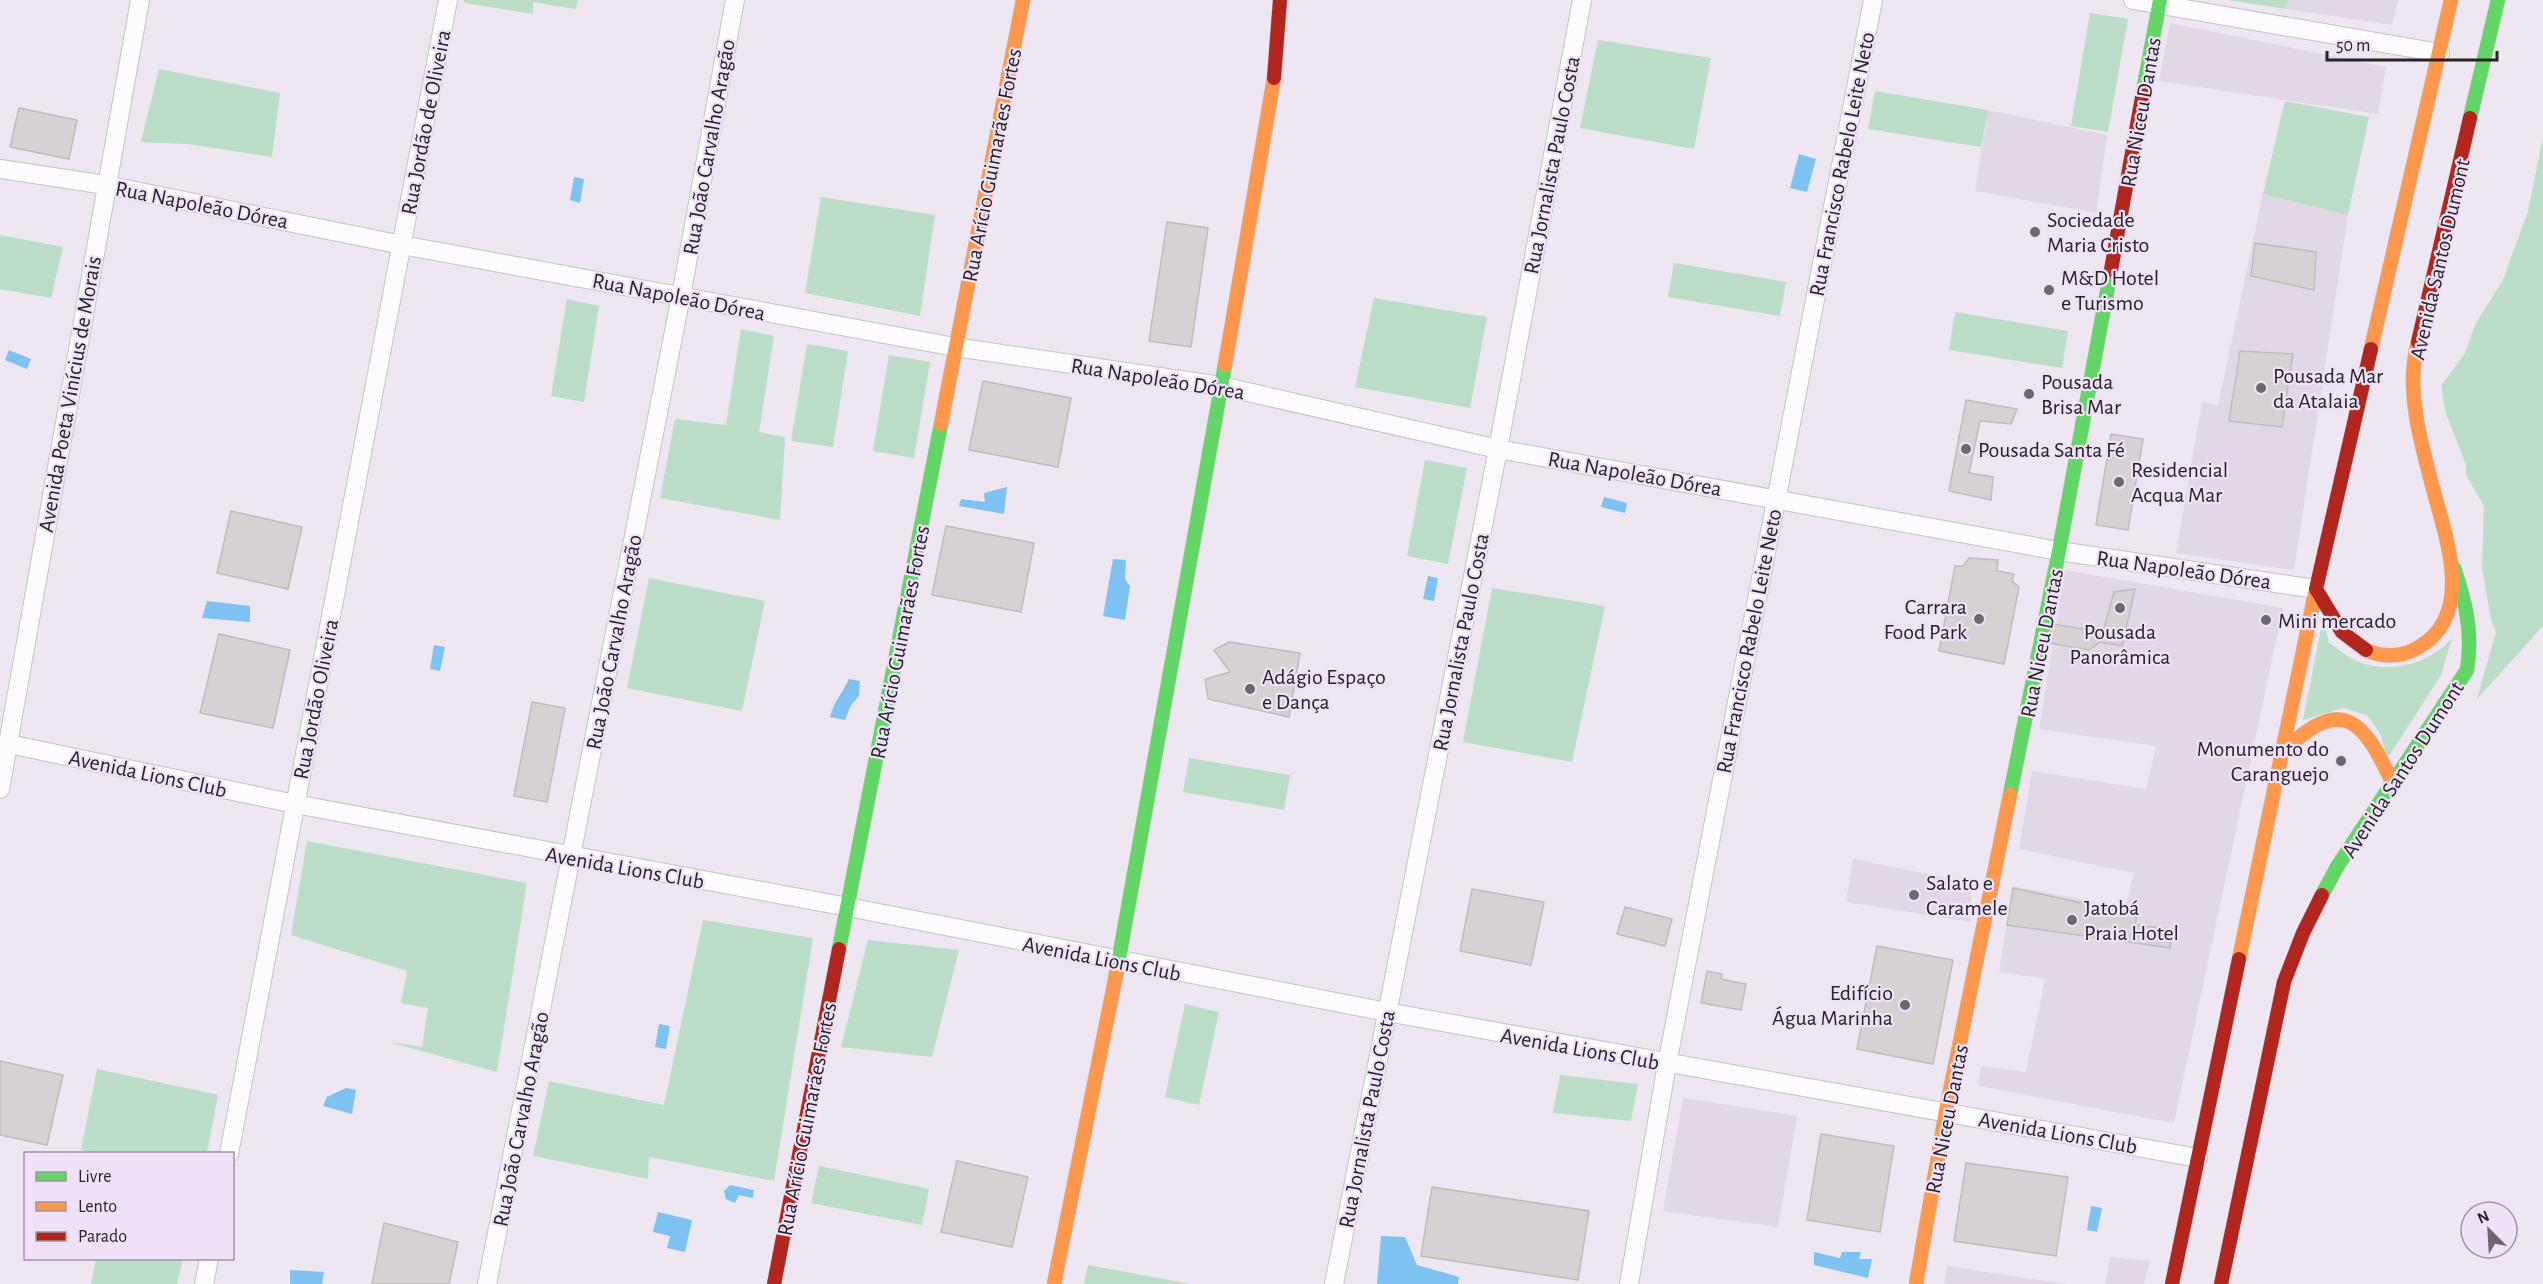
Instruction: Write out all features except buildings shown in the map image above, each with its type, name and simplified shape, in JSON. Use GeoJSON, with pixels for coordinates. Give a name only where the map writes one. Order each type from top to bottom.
{"type":"FeatureCollection","features":[{"type":"Feature","properties":{"kind":"street","name":"Avenida Poeta Vinícius de Morais"},"geometry":{"type":"LineString","coordinates":[[0,789],[140,0]]}},
{"type":"Feature","properties":{"kind":"street","name":"Rua Jordão de Oliveira"},"geometry":{"type":"LineString","coordinates":[[402,245],[448,0]]}},
{"type":"Feature","properties":{"kind":"street","name":"Rua João Carvalho Aragão"},"geometry":{"type":"LineString","coordinates":[[487,1284],[681,296],[735,0]]}},
{"type":"Feature","properties":{"kind":"street","name":"Rua Arício Guimarães Fortes"},"geometry":{"type":"LineString","coordinates":[[774,1284],[1023,0]]}},
{"type":"Feature","properties":{"kind":"street"},"geometry":{"type":"LineString","coordinates":[[1054,1284],[1119,962],[1221,386],[1274,83],[1280,0]]}},
{"type":"Feature","properties":{"kind":"street","name":"Rua Jornalista Paulo Costa"},"geometry":{"type":"LineString","coordinates":[[1334,1284],[1498,448],[1582,0]]}},
{"type":"Feature","properties":{"kind":"street","name":"Rua Francisco Rabelo Leite Neto"},"geometry":{"type":"LineString","coordinates":[[1629,1284],[1667,1064],[1873,0]]}},
{"type":"Feature","properties":{"kind":"street"},"geometry":{"type":"LineString","coordinates":[[2133,0],[2160,2],[2439,53]]}},
{"type":"Feature","properties":{"kind":"street","name":"Avenida Santos Dumont"},"geometry":{"type":"LineString","coordinates":[[2172,1284],[2316,589],[2451,0]]}},
{"type":"Feature","properties":{"kind":"street","name":"Avenida Santos Dumont"},"geometry":{"type":"LineString","coordinates":[[2221,1284],[2284,982],[2303,933],[2337,867],[2467,670],[2472,645],[2470,617],[2430,475],[2415,405],[2414,359],[2498,0]]}},
{"type":"Feature","properties":{"kind":"street","name":"Rua Niceu Dantas"},"geometry":{"type":"LineString","coordinates":[[1916,1284],[1946,1112],[2059,551],[2160,2]]}},
{"type":"Feature","properties":{"kind":"street","name":"Rua Napoleão Dórea"},"geometry":{"type":"LineString","coordinates":[[0,169],[106,185],[402,245],[955,347],[1221,386],[1498,448],[2059,551],[2316,589]]}},
{"type":"Feature","properties":{"kind":"street","name":"Rua Jordão Oliveira"},"geometry":{"type":"LineString","coordinates":[[229,1152],[402,245]]}},
{"type":"Feature","properties":{"kind":"street"},"geometry":{"type":"LineString","coordinates":[[2316,589],[2332,620],[2356,645],[2381,654],[2403,654],[2422,648],[2437,636],[2447,621],[2453,562]]}},
{"type":"Feature","properties":{"kind":"street"},"geometry":{"type":"LineString","coordinates":[[2283,752],[2308,729],[2322,722],[2338,719],[2355,725],[2369,736],[2393,784]]}},
{"type":"Feature","properties":{"kind":"street","name":"Avenida Lions Club"},"geometry":{"type":"LineString","coordinates":[[9,744],[295,804],[848,907],[1119,962],[1667,1064],[2198,1158]]}},
{"type":"Feature","properties":{"kind":"street"},"geometry":{"type":"LineString","coordinates":[[204,1284],[209,1260]]}},
{"type":"Feature","properties":{"kind":"shaded area"},"geometry":{"type":"Polygon","coordinates":[[[2288,0],[2398,0],[2392,25],[2286,9],[2288,0]]]}},
{"type":"Feature","properties":{"kind":"shaded area"},"geometry":{"type":"Polygon","coordinates":[[[2170,23],[2386,67],[2378,114],[2159,81],[2170,23]]]}},
{"type":"Feature","properties":{"kind":"shaded area"},"geometry":{"type":"Polygon","coordinates":[[[1988,110],[2107,135],[2096,213],[1975,191],[1988,110]]]}},
{"type":"Feature","properties":{"kind":"shaded area"},"geometry":{"type":"Polygon","coordinates":[[[2263,194],[2348,215],[2294,570],[2176,553],[2202,402],[2218,405],[2263,194]]]}},
{"type":"Feature","properties":{"kind":"shaded area"},"geometry":{"type":"Polygon","coordinates":[[[2065,570],[2283,608],[2174,1123],[1978,1086],[1981,1066],[2026,1072],[2045,979],[1999,972],[2013,886],[2125,908],[2134,873],[2019,849],[2032,771],[2146,789],[2156,746],[2039,729],[2065,570]]]}},
{"type":"Feature","properties":{"kind":"shaded area"},"geometry":{"type":"Polygon","coordinates":[[[1853,859],[1971,883],[1971,922],[1846,902],[1853,859]]]}},
{"type":"Feature","properties":{"kind":"shaded area"},"geometry":{"type":"Polygon","coordinates":[[[1683,1098],[1797,1116],[1778,1227],[1663,1211],[1683,1098]]]}},
{"type":"Feature","properties":{"kind":"shaded area"},"geometry":{"type":"Polygon","coordinates":[[[2110,1257],[2150,1261],[2144,1284],[2105,1284],[2110,1257]]]}},
{"type":"Feature","properties":{"kind":"shaded area"},"geometry":{"type":"Polygon","coordinates":[[[1947,1266],[2066,1284],[1944,1284],[1947,1266]]]}},
{"type":"Feature","properties":{"kind":"green space"},"geometry":{"type":"Polygon","coordinates":[[[464,0],[578,0],[576,9],[533,2],[533,14],[464,3],[464,0]]]}},
{"type":"Feature","properties":{"kind":"green space"},"geometry":{"type":"Polygon","coordinates":[[[2228,0],[2288,0],[2286,9],[2228,0]]]}},
{"type":"Feature","properties":{"kind":"green space"},"geometry":{"type":"Polygon","coordinates":[[[2090,13],[2128,19],[2108,132],[2071,126],[2090,13]]]}},
{"type":"Feature","properties":{"kind":"green space"},"geometry":{"type":"Polygon","coordinates":[[[1598,40],[1711,58],[1694,149],[1580,128],[1598,40]]]}},
{"type":"Feature","properties":{"kind":"green space"},"geometry":{"type":"Polygon","coordinates":[[[159,69],[280,93],[272,157],[188,144],[141,142],[159,69]]]}},
{"type":"Feature","properties":{"kind":"green space"},"geometry":{"type":"Polygon","coordinates":[[[1875,91],[1988,110],[1981,147],[1868,129],[1875,91]]]}},
{"type":"Feature","properties":{"kind":"green space"},"geometry":{"type":"Polygon","coordinates":[[[2285,101],[2369,117],[2348,215],[2263,194],[2285,101]]]}},
{"type":"Feature","properties":{"kind":"green space"},"geometry":{"type":"Polygon","coordinates":[[[2543,138],[2543,626],[2477,699],[2496,632],[2491,619],[2482,568],[2484,506],[2466,475],[2466,465],[2443,401],[2442,384],[2464,355],[2476,323],[2503,280],[2528,211],[2543,138]]]}},
{"type":"Feature","properties":{"kind":"green space"},"geometry":{"type":"Polygon","coordinates":[[[821,197],[935,215],[920,316],[805,293],[821,197]]]}},
{"type":"Feature","properties":{"kind":"green space"},"geometry":{"type":"Polygon","coordinates":[[[0,235],[63,247],[51,298],[0,289],[0,235]]]}},
{"type":"Feature","properties":{"kind":"green space"},"geometry":{"type":"Polygon","coordinates":[[[1674,263],[1786,282],[1780,316],[1668,297],[1674,263]]]}},
{"type":"Feature","properties":{"kind":"green space"},"geometry":{"type":"Polygon","coordinates":[[[1374,298],[1487,317],[1470,408],[1355,387],[1374,298]]]}},
{"type":"Feature","properties":{"kind":"green space"},"geometry":{"type":"Polygon","coordinates":[[[567,299],[599,306],[584,402],[551,396],[567,299]]]}},
{"type":"Feature","properties":{"kind":"green space"},"geometry":{"type":"Polygon","coordinates":[[[1955,312],[2068,331],[2062,368],[1949,350],[1955,312]]]}},
{"type":"Feature","properties":{"kind":"green space"},"geometry":{"type":"Polygon","coordinates":[[[741,329],[774,336],[759,432],[785,437],[780,520],[660,498],[675,419],[726,425],[741,329]]]}},
{"type":"Feature","properties":{"kind":"green space"},"geometry":{"type":"Polygon","coordinates":[[[807,344],[848,351],[833,447],[791,441],[807,344]]]}},
{"type":"Feature","properties":{"kind":"green space"},"geometry":{"type":"Polygon","coordinates":[[[889,355],[930,362],[914,458],[873,451],[889,355]]]}},
{"type":"Feature","properties":{"kind":"green space"},"geometry":{"type":"Polygon","coordinates":[[[1425,460],[1467,468],[1448,564],[1407,556],[1425,460]]]}},
{"type":"Feature","properties":{"kind":"green space"},"geometry":{"type":"Polygon","coordinates":[[[649,578],[765,601],[742,711],[627,688],[649,578]]]}},
{"type":"Feature","properties":{"kind":"green space"},"geometry":{"type":"Polygon","coordinates":[[[1492,588],[1605,606],[1572,762],[1463,742],[1492,588]]]}},
{"type":"Feature","properties":{"kind":"green space"},"geometry":{"type":"Polygon","coordinates":[[[2323,619],[2329,643],[2353,659],[2379,667],[2393,667],[2419,661],[2432,655],[2452,638],[2441,675],[2387,759],[2381,735],[2367,715],[2343,708],[2303,720],[2323,619]]]}},
{"type":"Feature","properties":{"kind":"green space"},"geometry":{"type":"Polygon","coordinates":[[[1189,758],[1290,775],[1284,810],[1183,792],[1189,758]]]}},
{"type":"Feature","properties":{"kind":"green space"},"geometry":{"type":"Polygon","coordinates":[[[307,841],[527,883],[497,1072],[389,1042],[422,1047],[428,1008],[401,1003],[407,971],[291,935],[307,841]]]}},
{"type":"Feature","properties":{"kind":"green space"},"geometry":{"type":"Polygon","coordinates":[[[703,920],[813,938],[774,1181],[649,1157],[648,1179],[533,1156],[549,1081],[664,1105],[703,920]]]}},
{"type":"Feature","properties":{"kind":"green space"},"geometry":{"type":"Polygon","coordinates":[[[868,940],[959,950],[932,1057],[841,1047],[868,940]]]}},
{"type":"Feature","properties":{"kind":"green space"},"geometry":{"type":"Polygon","coordinates":[[[1185,1004],[1219,1012],[1199,1105],[1165,1097],[1185,1004]]]}},
{"type":"Feature","properties":{"kind":"green space"},"geometry":{"type":"Polygon","coordinates":[[[97,1069],[218,1095],[207,1152],[92,1152],[81,1150],[97,1069]]]}},
{"type":"Feature","properties":{"kind":"green space"},"geometry":{"type":"Polygon","coordinates":[[[1560,1075],[1638,1084],[1631,1121],[1553,1113],[1560,1075]]]}},
{"type":"Feature","properties":{"kind":"green space"},"geometry":{"type":"Polygon","coordinates":[[[819,1166],[929,1189],[922,1225],[811,1203],[819,1166]]]}},
{"type":"Feature","properties":{"kind":"green space"},"geometry":{"type":"Polygon","coordinates":[[[96,1260],[183,1260],[177,1284],[91,1284],[96,1260]]]}},
{"type":"Feature","properties":{"kind":"green space"},"geometry":{"type":"Polygon","coordinates":[[[1088,1265],[1190,1284],[1084,1284],[1088,1265]]]}},
{"type":"Feature","properties":{"kind":"water"},"geometry":{"type":"Polygon","coordinates":[[[1799,154],[1816,159],[1807,192],[1790,188],[1799,154]]]}},
{"type":"Feature","properties":{"kind":"water"},"geometry":{"type":"Polygon","coordinates":[[[574,177],[584,179],[580,203],[570,200],[574,177]]]}},
{"type":"Feature","properties":{"kind":"water"},"geometry":{"type":"Polygon","coordinates":[[[9,350],[31,359],[27,369],[5,360],[9,350]]]}},
{"type":"Feature","properties":{"kind":"water"},"geometry":{"type":"Polygon","coordinates":[[[1007,487],[1004,514],[959,506],[961,499],[985,502],[984,493],[1007,487]]]}},
{"type":"Feature","properties":{"kind":"water"},"geometry":{"type":"Polygon","coordinates":[[[1604,497],[1627,503],[1625,513],[1601,507],[1604,497]]]}},
{"type":"Feature","properties":{"kind":"water"},"geometry":{"type":"Polygon","coordinates":[[[1113,559],[1126,560],[1125,579],[1130,586],[1125,620],[1103,616],[1113,559]]]}},
{"type":"Feature","properties":{"kind":"water"},"geometry":{"type":"Polygon","coordinates":[[[1428,576],[1438,578],[1434,601],[1423,599],[1428,576]]]}},
{"type":"Feature","properties":{"kind":"water"},"geometry":{"type":"Polygon","coordinates":[[[207,601],[250,606],[250,622],[202,618],[207,601]]]}},
{"type":"Feature","properties":{"kind":"water"},"geometry":{"type":"Polygon","coordinates":[[[434,645],[445,647],[440,671],[430,669],[434,645]]]}},
{"type":"Feature","properties":{"kind":"water"},"geometry":{"type":"Polygon","coordinates":[[[849,679],[860,681],[859,696],[851,705],[845,720],[830,717],[836,702],[849,679]]]}},
{"type":"Feature","properties":{"kind":"water"},"geometry":{"type":"Polygon","coordinates":[[[659,1024],[670,1026],[666,1049],[655,1047],[659,1024]]]}},
{"type":"Feature","properties":{"kind":"water"},"geometry":{"type":"Polygon","coordinates":[[[346,1088],[356,1090],[352,1114],[323,1106],[327,1097],[346,1088]]]}},
{"type":"Feature","properties":{"kind":"water"},"geometry":{"type":"Polygon","coordinates":[[[730,1185],[754,1190],[753,1198],[739,1195],[735,1203],[726,1199],[724,1191],[730,1185]]]}},
{"type":"Feature","properties":{"kind":"water"},"geometry":{"type":"Polygon","coordinates":[[[2091,1206],[2102,1208],[2097,1232],[2087,1230],[2091,1206]]]}},
{"type":"Feature","properties":{"kind":"water"},"geometry":{"type":"Polygon","coordinates":[[[658,1212],[692,1220],[685,1252],[667,1248],[670,1236],[653,1232],[658,1212]]]}},
{"type":"Feature","properties":{"kind":"water"},"geometry":{"type":"Polygon","coordinates":[[[1381,1236],[1405,1237],[1417,1265],[1459,1277],[1458,1284],[1377,1284],[1381,1236]]]}},
{"type":"Feature","properties":{"kind":"water"},"geometry":{"type":"Polygon","coordinates":[[[1814,1252],[1840,1258],[1842,1252],[1861,1252],[1859,1259],[1872,1259],[1868,1278],[1814,1265],[1814,1252]]]}},
{"type":"Feature","properties":{"kind":"water"},"geometry":{"type":"Polygon","coordinates":[[[290,1270],[324,1272],[322,1284],[290,1284],[290,1270]]]}},
{"type":"Feature","properties":{"kind":"traffic: fast"},"geometry":{"type":"LineString","coordinates":[[2143,92],[2160,0]]}},
{"type":"Feature","properties":{"kind":"traffic: fast"},"geometry":{"type":"LineString","coordinates":[[2470,118],[2498,0]]}},
{"type":"Feature","properties":{"kind":"traffic: fast"},"geometry":{"type":"LineString","coordinates":[[2010,795],[2059,551],[2111,270]]}},
{"type":"Feature","properties":{"kind":"traffic: fast"},"geometry":{"type":"LineString","coordinates":[[1116,975],[1225,365]]}},
{"type":"Feature","properties":{"kind":"traffic: fast"},"geometry":{"type":"LineString","coordinates":[[839,949],[941,424]]}},
{"type":"Feature","properties":{"kind":"traffic: fast"},"geometry":{"type":"LineString","coordinates":[[2322,895],[2337,867],[2467,670],[2469,631],[2454,568]]}},
{"type":"Feature","properties":{"kind":"traffic: slow"},"geometry":{"type":"LineString","coordinates":[[941,424],[1023,0]]}},
{"type":"Feature","properties":{"kind":"traffic: slow"},"geometry":{"type":"LineString","coordinates":[[2371,349],[2451,0]]}},
{"type":"Feature","properties":{"kind":"traffic: slow"},"geometry":{"type":"LineString","coordinates":[[1225,365],[1274,78]]}},
{"type":"Feature","properties":{"kind":"traffic: slow"},"geometry":{"type":"LineString","coordinates":[[2366,650],[2393,655],[2406,653],[2419,647],[2436,634],[2446,617],[2451,598],[2450,556],[2422,445],[2415,406],[2413,387],[2418,342]]}},
{"type":"Feature","properties":{"kind":"traffic: slow"},"geometry":{"type":"LineString","coordinates":[[2239,959],[2316,589]]}},
{"type":"Feature","properties":{"kind":"traffic: slow"},"geometry":{"type":"LineString","coordinates":[[2283,752],[2321,723],[2337,720],[2350,722],[2372,744],[2393,784]]}},
{"type":"Feature","properties":{"kind":"traffic: slow"},"geometry":{"type":"LineString","coordinates":[[1916,1284],[1946,1111],[2010,795]]}},
{"type":"Feature","properties":{"kind":"traffic: slow"},"geometry":{"type":"LineString","coordinates":[[1054,1284],[1116,975]]}},
{"type":"Feature","properties":{"kind":"traffic: jam"},"geometry":{"type":"LineString","coordinates":[[1274,78],[1280,0]]}},
{"type":"Feature","properties":{"kind":"traffic: jam"},"geometry":{"type":"LineString","coordinates":[[2111,270],[2143,92]]}},
{"type":"Feature","properties":{"kind":"traffic: jam"},"geometry":{"type":"LineString","coordinates":[[2418,342],[2470,118]]}},
{"type":"Feature","properties":{"kind":"traffic: jam"},"geometry":{"type":"LineString","coordinates":[[2366,650],[2342,632],[2316,589],[2371,349]]}},
{"type":"Feature","properties":{"kind":"traffic: jam"},"geometry":{"type":"LineString","coordinates":[[2221,1284],[2284,982],[2303,933],[2322,895]]}},
{"type":"Feature","properties":{"kind":"traffic: jam"},"geometry":{"type":"LineString","coordinates":[[774,1284],[839,949]]}},
{"type":"Feature","properties":{"kind":"traffic: jam"},"geometry":{"type":"LineString","coordinates":[[2172,1284],[2239,959]]}},
{"type":"Feature","properties":{"kind":"place","name":"Sociedade Maria Cristo"},"geometry":{"type":"Point","coordinates":[2035,232]}},
{"type":"Feature","properties":{"kind":"place","name":"M&D Hotel e Turismo"},"geometry":{"type":"Point","coordinates":[2049,290]}},
{"type":"Feature","properties":{"kind":"place","name":"Pousada Mar da Atalaia"},"geometry":{"type":"Point","coordinates":[2261,388]}},
{"type":"Feature","properties":{"kind":"place","name":"Pousada Brisa Mar"},"geometry":{"type":"Point","coordinates":[2029,394]}},
{"type":"Feature","properties":{"kind":"place","name":"Pousada Santa Fé"},"geometry":{"type":"Point","coordinates":[1966,449]}},
{"type":"Feature","properties":{"kind":"place","name":"Residencial Acqua Mar"},"geometry":{"type":"Point","coordinates":[2119,482]}},
{"type":"Feature","properties":{"kind":"place","name":"Pousada Panorâmica"},"geometry":{"type":"Point","coordinates":[2120,608]}},
{"type":"Feature","properties":{"kind":"place","name":"Carrara Food Park"},"geometry":{"type":"Point","coordinates":[1979,619]}},
{"type":"Feature","properties":{"kind":"place","name":"Mini mercado"},"geometry":{"type":"Point","coordinates":[2266,620]}},
{"type":"Feature","properties":{"kind":"place","name":"Adágio Espaço e Dança"},"geometry":{"type":"Point","coordinates":[1250,689]}},
{"type":"Feature","properties":{"kind":"place","name":"Monumento do Caranguejo"},"geometry":{"type":"Point","coordinates":[2341,761]}},
{"type":"Feature","properties":{"kind":"place","name":"Salato e Caramele"},"geometry":{"type":"Point","coordinates":[1914,895]}},
{"type":"Feature","properties":{"kind":"place","name":"Jatobá Praia Hotel"},"geometry":{"type":"Point","coordinates":[2072,920]}},
{"type":"Feature","properties":{"kind":"place","name":"Edifício Água Marinha"},"geometry":{"type":"Point","coordinates":[1905,1005]}}]}
